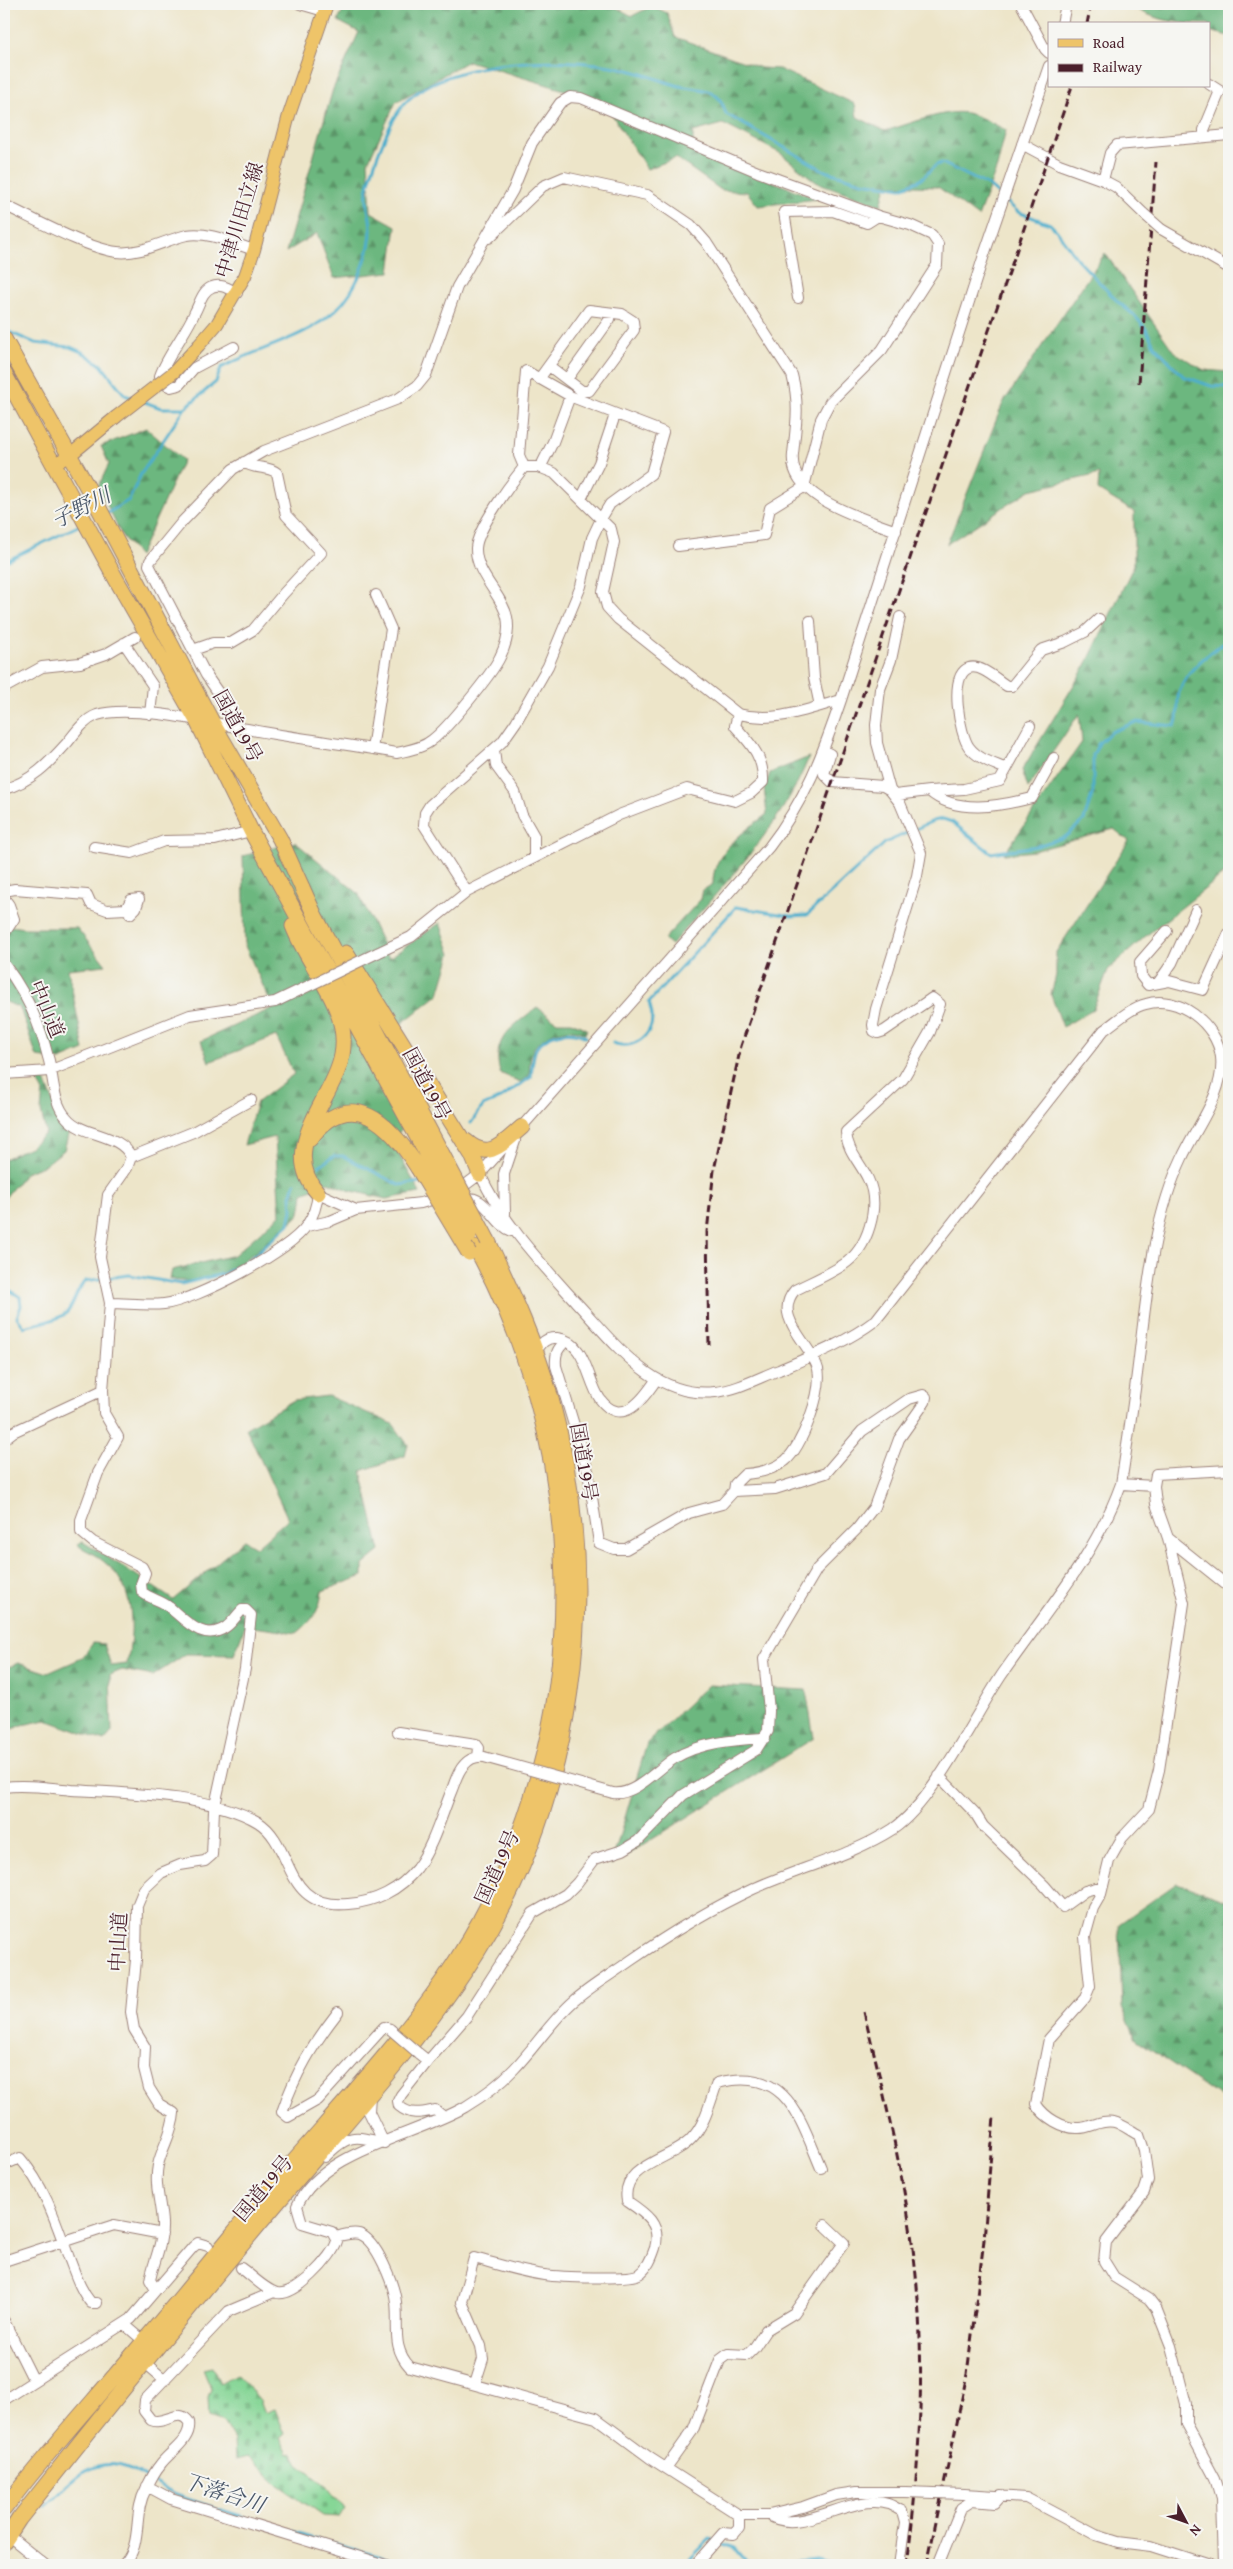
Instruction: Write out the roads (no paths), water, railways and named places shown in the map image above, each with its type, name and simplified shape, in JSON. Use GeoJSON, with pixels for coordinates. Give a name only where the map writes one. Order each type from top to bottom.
{"type":"FeatureCollection","features":[{"type":"Feature","properties":{"kind":"highway","name":"国道19号"},"geometry":{"type":"LineString","coordinates":[[4,339],[94,500],[212,722],[280,839],[430,1161]]}},
{"type":"Feature","properties":{"kind":"highway","name":"国道19号"},"geometry":{"type":"LineString","coordinates":[[4,373],[116,579],[196,719],[251,831],[536,1352],[560,1436],[575,1529],[577,1581],[575,1644],[568,1702],[549,1788],[533,1837],[496,1918],[468,1966],[449,1994],[371,2093],[144,2362],[5,2536]]}},
{"type":"Feature","properties":{"kind":"highway"},"geometry":{"type":"LineString","coordinates":[[280,839],[349,959],[459,1134],[480,1174]]}},
{"type":"Feature","properties":{"kind":"highway"},"geometry":{"type":"LineString","coordinates":[[274,872],[294,929],[338,1012],[343,1031],[342,1058],[315,1113],[306,1144],[303,1163],[307,1179],[318,1193]]}},
{"type":"Feature","properties":{"kind":"highway"},"geometry":{"type":"LineString","coordinates":[[306,1144],[317,1129],[333,1115],[364,1113],[430,1161],[477,1247]]}},
{"type":"Feature","properties":{"kind":"highway"},"geometry":{"type":"LineString","coordinates":[[459,1134],[474,1147],[484,1151],[498,1147],[522,1127]]}},
{"type":"Feature","properties":{"kind":"highway","name":"国道19号"},"geometry":{"type":"LineString","coordinates":[[4,2509],[59,2440],[145,2342],[363,2082],[442,1981],[464,1947],[500,1882],[530,1805],[554,1709],[562,1633],[563,1571],[556,1487],[547,1439],[515,1332],[477,1247]]}},
{"type":"Feature","properties":{"kind":"main road","name":"中津川田立線"},"geometry":{"type":"LineString","coordinates":[[54,464],[69,456],[174,372],[218,324],[237,292],[254,250],[288,115],[326,7]]}},
{"type":"Feature","properties":{"kind":"street"},"geometry":{"type":"LineString","coordinates":[[300,4],[326,7]]}},
{"type":"Feature","properties":{"kind":"street"},"geometry":{"type":"LineString","coordinates":[[1020,4],[1048,52]]}},
{"type":"Feature","properties":{"kind":"street"},"geometry":{"type":"LineString","coordinates":[[1062,22],[1066,4]]}},
{"type":"Feature","properties":{"kind":"street"},"geometry":{"type":"LineString","coordinates":[[110,1303],[163,1304],[185,1299],[252,1268],[307,1226],[356,1210],[415,1204],[449,1196],[480,1174],[769,847],[802,798],[824,751],[984,255],[1048,69]]}},
{"type":"Feature","properties":{"kind":"street"},"geometry":{"type":"LineString","coordinates":[[1204,137],[1204,130],[1220,91],[1210,85]]}},
{"type":"Feature","properties":{"kind":"street"},"geometry":{"type":"LineString","coordinates":[[234,726],[233,714],[206,675],[193,650],[172,619],[149,565],[150,561],[233,469],[264,451],[398,399],[417,386],[430,367],[457,287],[513,190],[532,143],[560,103],[570,97],[581,98],[758,172],[878,216],[910,224],[932,235],[938,244],[938,265],[882,350],[830,402],[821,419],[804,487],[770,508],[764,535],[678,546]]}},
{"type":"Feature","properties":{"kind":"street"},"geometry":{"type":"LineString","coordinates":[[1103,180],[1110,153],[1117,145],[1229,135]]}},
{"type":"Feature","properties":{"kind":"street"},"geometry":{"type":"LineString","coordinates":[[1022,144],[1059,164],[1103,180],[1116,187],[1161,229],[1229,268]]}},
{"type":"Feature","properties":{"kind":"street"},"geometry":{"type":"LineString","coordinates":[[482,244],[543,186],[564,177],[647,195],[691,225],[706,242],[792,375],[796,391],[798,423],[792,457],[796,474],[804,487],[819,499],[896,531]]}},
{"type":"Feature","properties":{"kind":"street"},"geometry":{"type":"LineString","coordinates":[[4,205],[97,247],[118,252],[136,251],[188,235],[203,234],[254,250]]}},
{"type":"Feature","properties":{"kind":"street"},"geometry":{"type":"LineString","coordinates":[[798,298],[784,212],[833,211],[867,223],[878,216]]}},
{"type":"Feature","properties":{"kind":"street"},"geometry":{"type":"LineString","coordinates":[[234,347],[194,368],[179,385],[171,387],[164,384],[160,376],[202,295],[210,287],[220,285],[237,292]]}},
{"type":"Feature","properties":{"kind":"street"},"geometry":{"type":"LineString","coordinates":[[539,379],[589,310],[622,314],[633,322],[634,330],[590,391],[582,391],[549,366]]}},
{"type":"Feature","properties":{"kind":"street"},"geometry":{"type":"LineString","coordinates":[[566,379],[610,320],[610,313]]}},
{"type":"Feature","properties":{"kind":"street"},"geometry":{"type":"LineString","coordinates":[[467,892],[424,825],[425,813],[430,805],[502,742],[516,722],[548,666],[581,586],[592,538],[600,518],[610,504],[651,474],[664,432],[615,415],[570,396],[526,371],[519,455],[524,467]]}},
{"type":"Feature","properties":{"kind":"street"},"geometry":{"type":"LineString","coordinates":[[540,468],[554,442],[570,396]]}},
{"type":"Feature","properties":{"kind":"street"},"geometry":{"type":"LineString","coordinates":[[581,500],[586,495],[599,463],[615,415]]}},
{"type":"Feature","properties":{"kind":"street"},"geometry":{"type":"LineString","coordinates":[[193,650],[214,643],[231,643],[253,630],[321,553],[286,515],[277,473],[273,470],[247,466],[244,462]]}},
{"type":"Feature","properties":{"kind":"street"},"geometry":{"type":"LineString","coordinates":[[524,467],[540,468],[554,473],[611,530],[614,542],[603,592],[607,606],[618,619],[738,714],[758,719],[781,716],[841,700]]}},
{"type":"Feature","properties":{"kind":"street"},"geometry":{"type":"LineString","coordinates":[[4,789],[15,786],[36,774],[81,726],[96,716],[116,712],[196,719],[397,753],[431,741],[446,727],[499,659],[509,634],[507,616],[479,564],[476,549],[479,535],[524,467]]}},
{"type":"Feature","properties":{"kind":"street"},"geometry":{"type":"LineString","coordinates":[[372,748],[392,629],[376,596]]}},
{"type":"Feature","properties":{"kind":"street"},"geometry":{"type":"LineString","coordinates":[[566,1341],[558,1347],[555,1356],[556,1366],[588,1471],[599,1543],[614,1549],[626,1549],[689,1513],[722,1504],[734,1491],[735,1484],[745,1474],[760,1473],[774,1467],[794,1451],[814,1403],[819,1384],[818,1369],[812,1356],[796,1334],[789,1318],[790,1297],[795,1290],[844,1265],[862,1241],[875,1207],[868,1179],[847,1144],[846,1132],[903,1078],[930,1032],[940,1004],[932,998],[884,1031],[878,1033],[874,1031],[873,1025],[876,1009],[920,862],[919,846],[892,792],[878,742],[876,725],[880,689],[891,660],[900,617]]}},
{"type":"Feature","properties":{"kind":"street"},"geometry":{"type":"LineString","coordinates":[[1006,769],[983,759],[968,746],[956,699],[958,683],[963,672],[970,668],[980,669],[1007,686],[1012,686],[1041,650],[1065,642],[1085,632],[1099,619]]}},
{"type":"Feature","properties":{"kind":"street"},"geometry":{"type":"LineString","coordinates":[[810,621],[814,678],[820,706]]}},
{"type":"Feature","properties":{"kind":"street"},"geometry":{"type":"LineString","coordinates":[[4,688],[42,667],[80,663],[106,654],[136,636]]}},
{"type":"Feature","properties":{"kind":"street"},"geometry":{"type":"LineString","coordinates":[[124,643],[153,686],[150,714]]}},
{"type":"Feature","properties":{"kind":"street"},"geometry":{"type":"LineString","coordinates":[[4,1074],[49,1071],[190,1015],[276,1002],[411,937],[467,892],[619,815],[687,790],[735,801],[751,794],[764,782],[764,768],[756,749],[735,726],[738,714]]}},
{"type":"Feature","properties":{"kind":"street"},"geometry":{"type":"LineString","coordinates":[[824,751],[830,754],[824,774],[832,782],[883,786],[892,792],[964,790],[1000,781],[1030,726]]}},
{"type":"Feature","properties":{"kind":"street"},"geometry":{"type":"LineString","coordinates":[[494,750],[496,766],[515,792],[522,815],[534,836],[534,858]]}},
{"type":"Feature","properties":{"kind":"street"},"geometry":{"type":"LineString","coordinates":[[929,791],[949,802],[988,807],[1032,798],[1054,758]]}},
{"type":"Feature","properties":{"kind":"street"},"geometry":{"type":"LineString","coordinates":[[94,848],[132,853],[164,841],[215,840],[251,831]]}},
{"type":"Feature","properties":{"kind":"street"},"geometry":{"type":"LineString","coordinates":[[4,891],[15,889],[87,895],[91,904],[107,910],[126,909],[131,900],[139,899],[136,908],[130,914]]}},
{"type":"Feature","properties":{"kind":"street"},"geometry":{"type":"LineString","coordinates":[[4,898],[10,905],[14,919],[4,934]]}},
{"type":"Feature","properties":{"kind":"street"},"geometry":{"type":"LineString","coordinates":[[1146,1003],[1153,984],[1172,963],[1196,910]]}},
{"type":"Feature","properties":{"kind":"street"},"geometry":{"type":"LineString","coordinates":[[1167,931],[1140,962],[1141,976],[1153,984],[1169,981],[1203,990],[1229,933]]}},
{"type":"Feature","properties":{"kind":"street","name":"中山道"},"geometry":{"type":"LineString","coordinates":[[4,964],[18,983],[30,1008],[49,1058],[49,1071],[58,1102],[66,1118],[72,1123],[118,1144],[131,1157]]}},
{"type":"Feature","properties":{"kind":"street"},"geometry":{"type":"LineString","coordinates":[[480,1174],[513,1232],[621,1350],[656,1380],[685,1391],[716,1392],[741,1386],[812,1356],[857,1334],[876,1320],[1104,1030],[1129,1012],[1146,1003],[1164,1001],[1183,1007],[1204,1023],[1211,1034],[1221,1057],[1218,1083],[1207,1113],[1182,1157],[1168,1192],[1156,1238],[1121,1484],[1108,1516],[1085,1556],[1000,1678],[939,1776],[912,1812],[897,1826],[876,1840],[753,1889],[708,1912],[637,1956],[574,2001],[504,2079],[463,2108],[335,2166],[316,2180],[299,2202],[297,2212],[302,2224],[326,2230],[336,2236],[357,2233],[367,2238],[393,2284],[397,2304],[395,2336],[401,2358],[410,2367],[596,2418],[666,2468],[739,2515],[769,2515],[849,2493],[905,2492],[1001,2495],[1035,2502],[1096,2535],[1118,2542],[1151,2546],[1210,2565]]}},
{"type":"Feature","properties":{"kind":"street"},"geometry":{"type":"LineString","coordinates":[[4,1440],[13,1432],[103,1390],[110,1303],[100,1258],[108,1195],[127,1168],[131,1157],[193,1132],[251,1100]]}},
{"type":"Feature","properties":{"kind":"street"},"geometry":{"type":"LineString","coordinates":[[506,1219],[503,1204],[504,1174],[511,1148],[522,1127]]}},
{"type":"Feature","properties":{"kind":"street"},"geometry":{"type":"LineString","coordinates":[[307,1226],[314,1212],[318,1193],[356,1210]]}},
{"type":"Feature","properties":{"kind":"street"},"geometry":{"type":"LineString","coordinates":[[415,1204],[431,1207],[471,1197],[486,1207],[504,1228],[513,1232]]}},
{"type":"Feature","properties":{"kind":"street"},"geometry":{"type":"LineString","coordinates":[[536,1352],[542,1342],[548,1339],[566,1341],[576,1348],[600,1400],[612,1409],[622,1411],[633,1408],[643,1400],[656,1380]]}},
{"type":"Feature","properties":{"kind":"street","name":"中山道"},"geometry":{"type":"LineString","coordinates":[[103,1390],[105,1416],[113,1425],[118,1437],[98,1474],[81,1520],[83,1536],[142,1567],[145,1573],[141,1584],[142,1592],[168,1606],[192,1628],[208,1632],[223,1629],[240,1612],[246,1610],[251,1615],[252,1622],[245,1669],[214,1807],[213,1850],[210,1858],[180,1865],[161,1873],[144,1889],[137,1906],[136,1960],[131,2012],[134,2029],[146,2053],[144,2068],[149,2088],[159,2104],[174,2114],[173,2127],[162,2154],[156,2178],[162,2234],[158,2258],[150,2280],[156,2290]]}},
{"type":"Feature","properties":{"kind":"street"},"geometry":{"type":"LineString","coordinates":[[444,2117],[435,2110],[416,2114],[409,2113],[399,2106],[400,2095],[467,2016],[533,1913],[566,1894],[595,1859],[623,1850],[638,1841],[683,1795],[756,1750],[765,1738],[768,1731],[769,1711],[764,1659],[818,1569],[857,1530],[874,1507],[899,1439],[910,1421],[924,1404],[925,1396],[918,1395],[909,1399],[862,1431],[826,1473],[775,1489],[734,1491]]}},
{"type":"Feature","properties":{"kind":"street"},"geometry":{"type":"LineString","coordinates":[[1223,2565],[1221,2498],[1215,2478],[1186,2424],[1186,2404],[1171,2346],[1156,2308],[1149,2299],[1114,2277],[1104,2261],[1106,2242],[1144,2192],[1148,2180],[1144,2150],[1139,2135],[1114,2122],[1101,2122],[1079,2128],[1062,2125],[1041,2111],[1036,2104],[1049,2039],[1086,1998],[1090,1986],[1085,1937],[1093,1908],[1103,1886],[1109,1861],[1122,1838],[1149,1809],[1159,1770],[1184,1603],[1168,1538],[1156,1504],[1154,1486],[1156,1474],[1229,1470]]}},
{"type":"Feature","properties":{"kind":"street"},"geometry":{"type":"LineString","coordinates":[[1121,1484],[1154,1486]]}},
{"type":"Feature","properties":{"kind":"street"},"geometry":{"type":"LineString","coordinates":[[1168,1538],[1229,1587]]}},
{"type":"Feature","properties":{"kind":"street"},"geometry":{"type":"LineString","coordinates":[[398,1732],[476,1744],[481,1757]]}},
{"type":"Feature","properties":{"kind":"street"},"geometry":{"type":"LineString","coordinates":[[4,1787],[155,1795],[214,1807],[242,1815],[270,1831],[292,1878],[307,1893],[325,1903],[348,1904],[372,1900],[392,1891],[416,1869],[426,1854],[459,1772],[469,1760],[481,1757],[613,1793],[628,1792],[676,1756],[719,1742],[765,1738]]}},
{"type":"Feature","properties":{"kind":"street"},"geometry":{"type":"LineString","coordinates":[[939,1776],[975,1813],[983,1826],[1044,1885],[1063,1907],[1084,1891],[1103,1886]]}},
{"type":"Feature","properties":{"kind":"street"},"geometry":{"type":"LineString","coordinates":[[338,2012],[313,2044],[293,2081],[282,2112],[288,2117],[318,2100],[384,2027],[390,2029],[428,2061]]}},
{"type":"Feature","properties":{"kind":"street"},"geometry":{"type":"LineString","coordinates":[[475,2384],[483,2359],[481,2346],[462,2302],[474,2258],[545,2275],[626,2277],[639,2274],[651,2260],[658,2238],[655,2225],[644,2213],[627,2201],[625,2193],[630,2179],[646,2166],[676,2152],[692,2139],[701,2124],[717,2083],[733,2079],[750,2079],[780,2091],[792,2104],[821,2168]]}},
{"type":"Feature","properties":{"kind":"street"},"geometry":{"type":"LineString","coordinates":[[371,2093],[369,2112],[384,2143]]}},
{"type":"Feature","properties":{"kind":"street"},"geometry":{"type":"LineString","coordinates":[[312,2161],[322,2159],[347,2138],[354,2137],[384,2143]]}},
{"type":"Feature","properties":{"kind":"street"},"geometry":{"type":"LineString","coordinates":[[4,2164],[20,2158],[36,2177],[50,2204],[82,2288],[91,2302],[97,2304]]}},
{"type":"Feature","properties":{"kind":"street"},"geometry":{"type":"LineString","coordinates":[[4,2261],[63,2240],[114,2225],[162,2234]]}},
{"type":"Feature","properties":{"kind":"street"},"geometry":{"type":"LineString","coordinates":[[666,2468],[692,2430],[720,2360],[728,2354],[747,2355],[766,2330],[794,2313],[844,2243],[825,2225]]}},
{"type":"Feature","properties":{"kind":"street"},"geometry":{"type":"LineString","coordinates":[[123,2565],[134,2551],[139,2501],[159,2465],[183,2441],[190,2427],[189,2422],[182,2415],[177,2414],[156,2422],[146,2417],[143,2406],[145,2400],[229,2311],[274,2292],[283,2293],[291,2291],[305,2281],[336,2247],[336,2236]]}},
{"type":"Feature","properties":{"kind":"street"},"geometry":{"type":"LineString","coordinates":[[4,2400],[131,2319],[192,2247],[198,2244],[208,2246]]}},
{"type":"Feature","properties":{"kind":"street"},"geometry":{"type":"LineString","coordinates":[[242,2268],[274,2292]]}},
{"type":"Feature","properties":{"kind":"street"},"geometry":{"type":"LineString","coordinates":[[4,2321],[34,2381]]}},
{"type":"Feature","properties":{"kind":"street"},"geometry":{"type":"LineString","coordinates":[[124,2324],[145,2342]]}},
{"type":"Feature","properties":{"kind":"street"},"geometry":{"type":"LineString","coordinates":[[144,2362],[165,2380]]}},
{"type":"Feature","properties":{"kind":"street"},"geometry":{"type":"LineString","coordinates":[[147,2486],[171,2499],[386,2565]]}},
{"type":"Feature","properties":{"kind":"street"},"geometry":{"type":"LineString","coordinates":[[938,2565],[961,2508],[972,2502],[994,2503],[1001,2495]]}},
{"type":"Feature","properties":{"kind":"street"},"geometry":{"type":"LineString","coordinates":[[769,2515],[784,2521],[802,2520],[839,2508],[874,2502],[888,2504],[902,2511],[905,2522],[899,2565]]}},
{"type":"Feature","properties":{"kind":"street"},"geometry":{"type":"LineString","coordinates":[[695,2565],[723,2533],[734,2534],[739,2528],[739,2515]]}},
{"type":"Feature","properties":{"kind":"street"},"geometry":{"type":"LineString","coordinates":[[5,2536],[45,2565]]}},
{"type":"Feature","properties":{"kind":"waterway"},"geometry":{"type":"LineString","coordinates":[[106,514],[129,500],[141,474],[185,408],[216,382],[221,368],[308,330],[338,308],[350,293],[358,279],[371,237],[371,224],[367,205],[369,181],[392,122],[404,104],[424,88],[451,76],[481,68],[515,63],[549,61],[611,66],[676,85],[707,90],[718,97],[726,114],[825,171],[862,182],[901,188],[920,180],[936,165],[942,163],[989,186],[1018,212],[1050,224],[1077,259],[1118,302],[1134,315],[1146,329],[1154,345],[1183,376],[1211,386],[1229,387]]}},
{"type":"Feature","properties":{"kind":"waterway"},"geometry":{"type":"LineString","coordinates":[[4,330],[35,343],[70,347],[84,353],[101,365],[125,395],[133,398]]}},
{"type":"Feature","properties":{"kind":"waterway"},"geometry":{"type":"LineString","coordinates":[[142,401],[161,408],[184,408]]}},
{"type":"Feature","properties":{"kind":"waterway","name":"子野川"},"geometry":{"type":"LineString","coordinates":[[4,562],[82,524]]}},
{"type":"Feature","properties":{"kind":"waterway"},"geometry":{"type":"LineString","coordinates":[[613,1043],[620,1045],[633,1044],[644,1037],[651,1025],[652,1015],[649,1002],[736,907],[792,916],[807,915],[885,843],[933,821],[943,819],[952,822],[991,853],[1037,846],[1065,837],[1084,820],[1093,792],[1093,755],[1099,743],[1111,732],[1136,722],[1175,726],[1179,692],[1182,684],[1200,662],[1229,639]]}},
{"type":"Feature","properties":{"kind":"waterway"},"geometry":{"type":"LineString","coordinates":[[471,1123],[483,1106],[501,1098],[531,1077],[536,1049],[546,1039],[566,1033],[580,1034],[586,1037]]}},
{"type":"Feature","properties":{"kind":"waterway"},"geometry":{"type":"LineString","coordinates":[[319,1166],[334,1156],[343,1156],[399,1185],[420,1182]]}},
{"type":"Feature","properties":{"kind":"waterway"},"geometry":{"type":"LineString","coordinates":[[4,1293],[11,1291],[20,1297],[21,1306],[17,1317],[24,1327],[65,1314],[85,1281],[129,1275],[181,1284],[223,1274],[248,1261],[289,1224],[292,1210],[291,1196],[295,1183]]}},
{"type":"Feature","properties":{"kind":"waterway","name":"下落合川"},"geometry":{"type":"LineString","coordinates":[[45,2506],[71,2481],[86,2471],[103,2465],[123,2466],[170,2492],[207,2506],[409,2565]]}},
{"type":"Feature","properties":{"kind":"waterway","name":"下落合川"},"geometry":{"type":"LineString","coordinates":[[684,2565],[710,2539],[735,2548],[747,2562],[756,2565]]}},
{"type":"Feature","properties":{"kind":"waterway","name":"下落合川"},"geometry":{"type":"LineString","coordinates":[[765,2565],[816,2560],[835,2565]]}},
{"type":"Feature","properties":{"kind":"railway"},"geometry":{"type":"LineString","coordinates":[[1087,22],[1091,4]]}},
{"type":"Feature","properties":{"kind":"railway"},"geometry":{"type":"LineString","coordinates":[[709,1345],[707,1232],[714,1170],[741,1046],[1071,88]]}},
{"type":"Feature","properties":{"kind":"railway"},"geometry":{"type":"LineString","coordinates":[[1139,383],[1156,162]]}},
{"type":"Feature","properties":{"kind":"railway"},"geometry":{"type":"LineString","coordinates":[[864,2012],[902,2178],[916,2275],[920,2358],[919,2441],[907,2565]]}},
{"type":"Feature","properties":{"kind":"railway"},"geometry":{"type":"LineString","coordinates":[[927,2565],[967,2374],[984,2240],[994,2116]]}}]}
